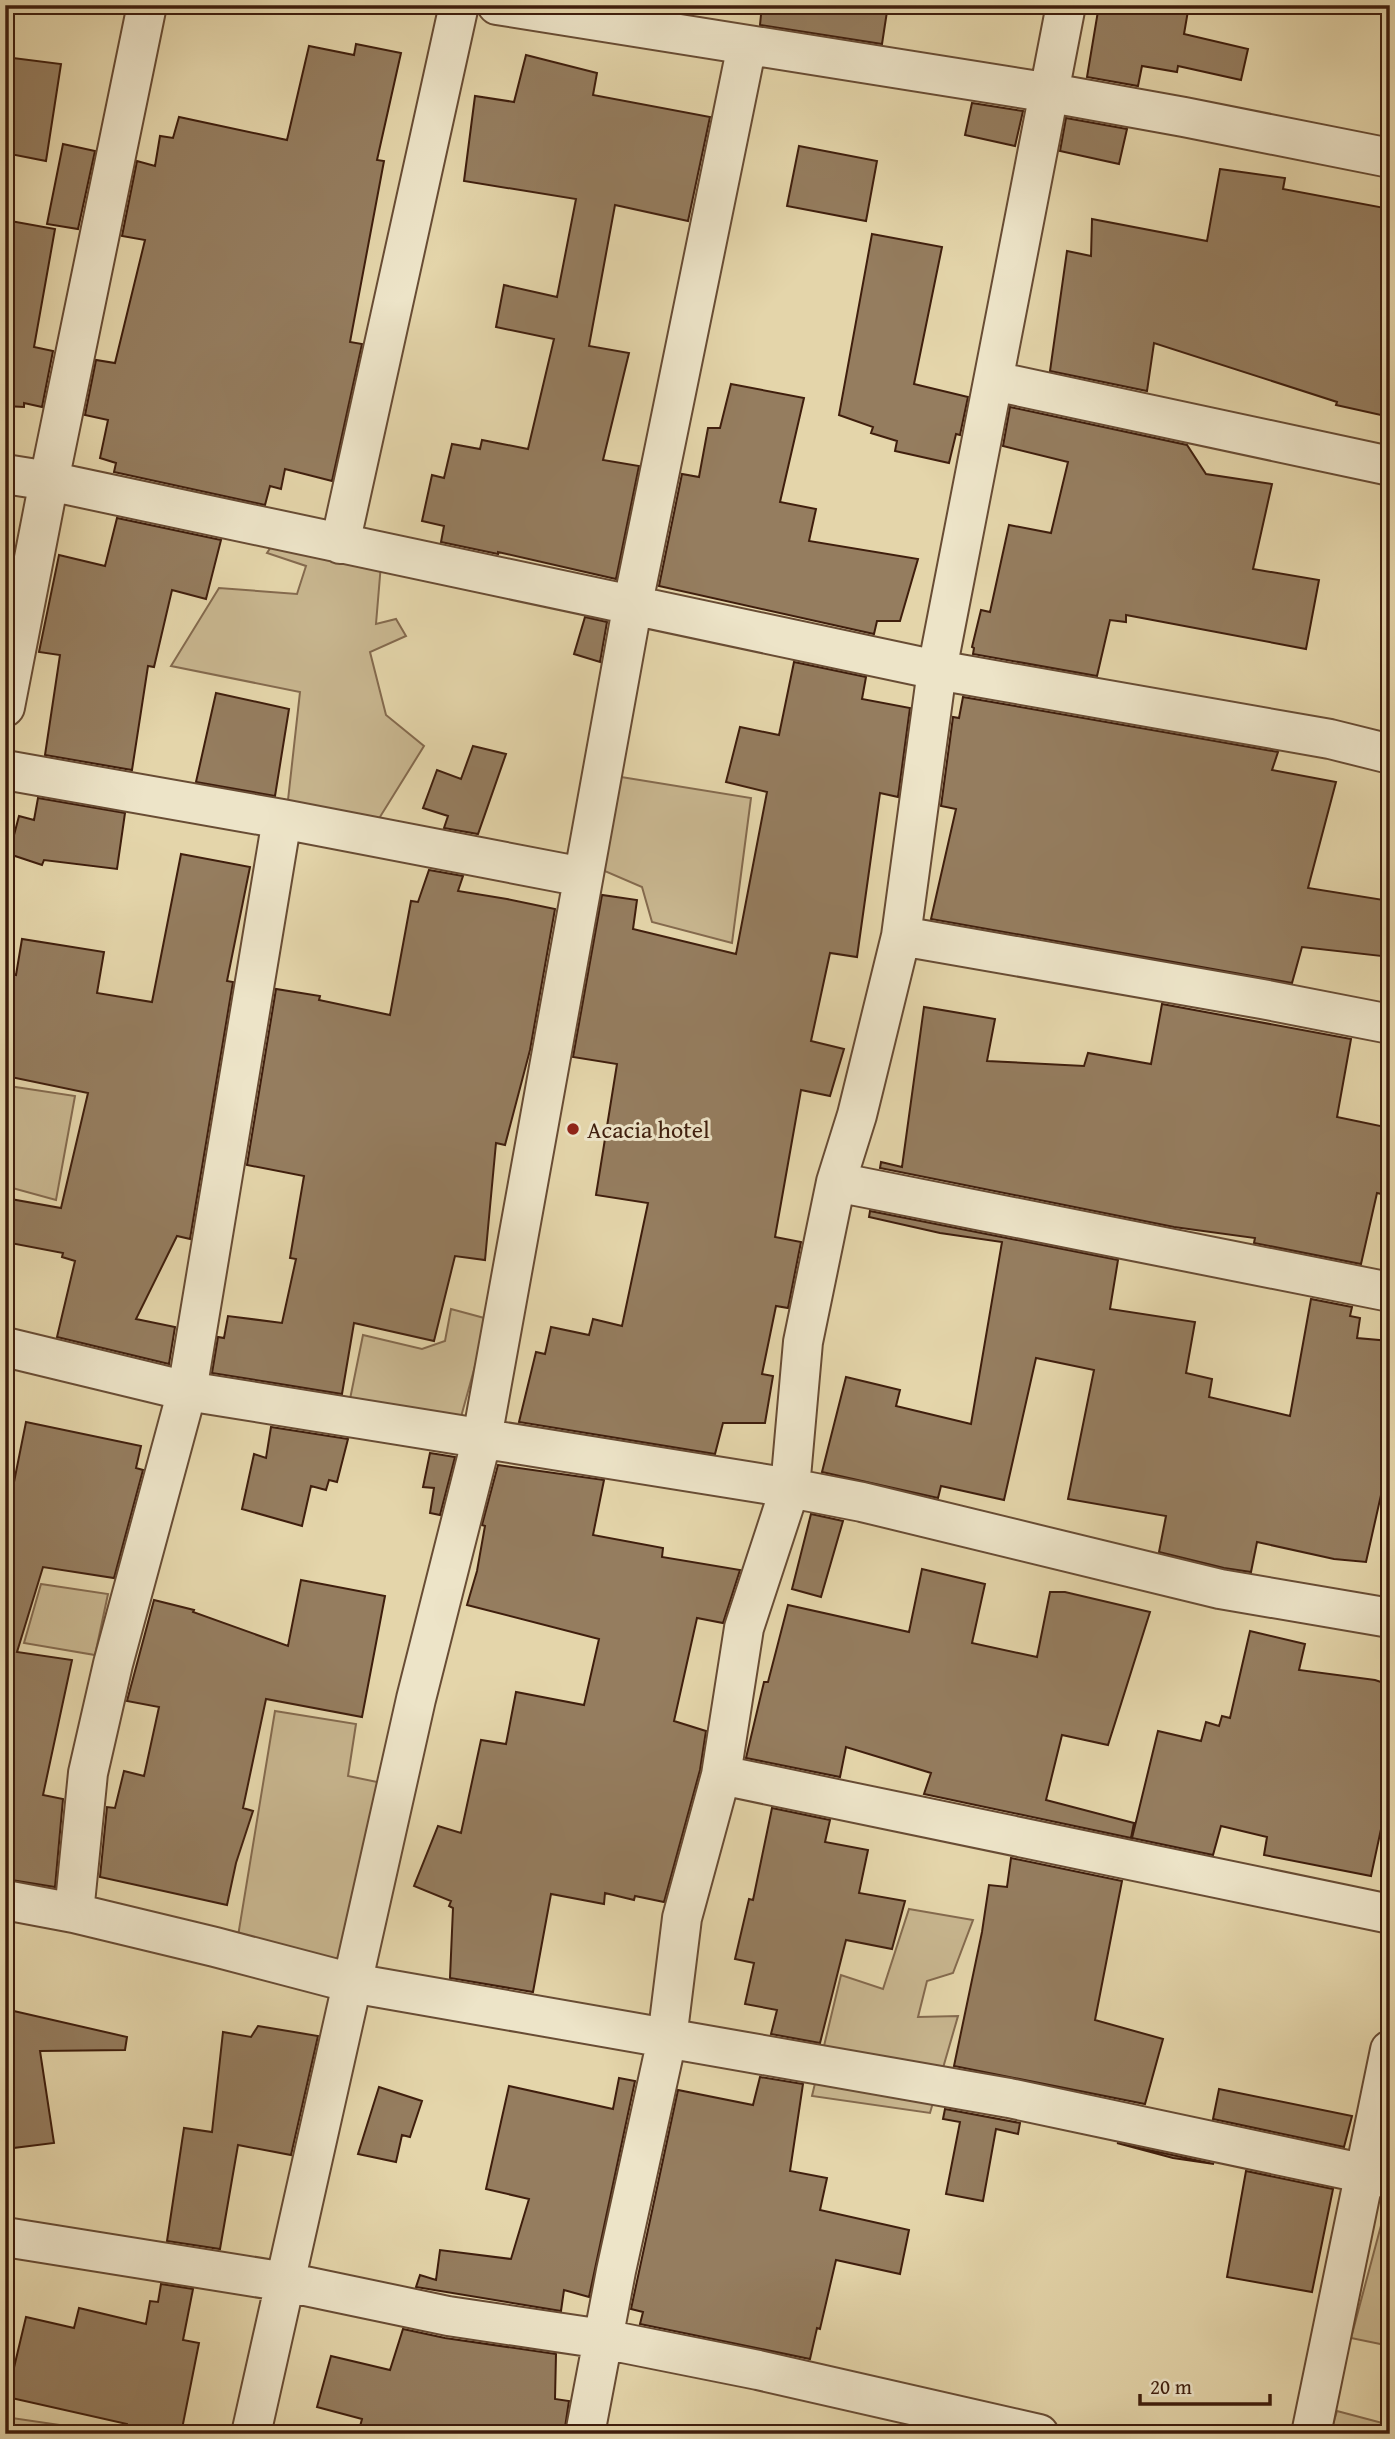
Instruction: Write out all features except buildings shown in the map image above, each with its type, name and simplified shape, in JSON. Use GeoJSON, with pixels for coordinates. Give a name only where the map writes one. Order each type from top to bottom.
{"type":"FeatureCollection","features":[{"type":"Feature","properties":{"kind":"street"},"geometry":{"type":"LineString","coordinates":[[5,707],[147,5]]}},
{"type":"Feature","properties":{"kind":"street"},"geometry":{"type":"LineString","coordinates":[[340,544],[458,5]]}},
{"type":"Feature","properties":{"kind":"street"},"geometry":{"type":"LineString","coordinates":[[497,5],[1051,93],[1390,158]]}},
{"type":"Feature","properties":{"kind":"street"},"geometry":{"type":"LineString","coordinates":[[584,2434],[616,2271],[667,2039],[682,1918],[721,1775],[744,1628],[790,1488],[803,1342],[836,1182],[857,1115],[901,936],[937,670],[1066,5]]}},
{"type":"Feature","properties":{"kind":"street"},"geometry":{"type":"LineString","coordinates":[[251,2434],[416,1699],[482,1438],[633,603],[747,45]]}},
{"type":"Feature","properties":{"kind":"street"},"geometry":{"type":"LineString","coordinates":[[994,382],[1390,466]]}},
{"type":"Feature","properties":{"kind":"street"},"geometry":{"type":"LineString","coordinates":[[5,474],[633,603],[937,670],[1330,739],[1390,754]]}},
{"type":"Feature","properties":{"kind":"street"},"geometry":{"type":"LineString","coordinates":[[5,770],[282,819],[583,877]]}},
{"type":"Feature","properties":{"kind":"street"},"geometry":{"type":"LineString","coordinates":[[74,1913],[88,1773],[113,1664],[187,1391],[282,819]]}},
{"type":"Feature","properties":{"kind":"street"},"geometry":{"type":"LineString","coordinates":[[901,936],[1248,996],[1390,1024]]}},
{"type":"Feature","properties":{"kind":"street"},"geometry":{"type":"LineString","coordinates":[[836,1182],[1390,1292]]}},
{"type":"Feature","properties":{"kind":"street"},"geometry":{"type":"LineString","coordinates":[[5,1347],[187,1391],[631,1461],[862,1502],[1220,1589],[1390,1618]]}},
{"type":"Feature","properties":{"kind":"street"},"geometry":{"type":"LineString","coordinates":[[721,1775],[1390,1914]]}},
{"type":"Feature","properties":{"kind":"street"},"geometry":{"type":"LineString","coordinates":[[5,1900],[74,1913],[352,1983],[1009,2098],[1378,2177]]}},
{"type":"Feature","properties":{"kind":"street"},"geometry":{"type":"LineString","coordinates":[[1311,2434],[1378,2177],[1390,2050]]}},
{"type":"Feature","properties":{"kind":"street"},"geometry":{"type":"LineString","coordinates":[[5,2238],[286,2282],[448,2316],[603,2339],[758,2370],[1039,2434]]}},
{"type":"Feature","properties":{"kind":"shaded area"},"geometry":{"type":"Polygon","coordinates":[[[278,536],[381,564],[376,624],[396,619],[406,636],[370,652],[386,715],[424,746],[375,825],[287,809],[300,692],[171,666],[219,588],[297,594],[306,566],[267,553],[278,536]]]}},
{"type":"Feature","properties":{"kind":"shaded area"},"geometry":{"type":"Polygon","coordinates":[[[615,776],[751,798],[732,943],[652,922],[642,887],[593,866],[615,776]]]}},
{"type":"Feature","properties":{"kind":"shaded area"},"geometry":{"type":"Polygon","coordinates":[[[9,1086],[75,1096],[56,1200],[5,1186],[5,1099],[9,1086]]]}},
{"type":"Feature","properties":{"kind":"shaded area"},"geometry":{"type":"Polygon","coordinates":[[[451,1309],[488,1319],[459,1424],[349,1404],[363,1335],[422,1349],[445,1341],[451,1309]]]}},
{"type":"Feature","properties":{"kind":"shaded area"},"geometry":{"type":"Polygon","coordinates":[[[41,1584],[108,1594],[95,1655],[24,1643],[41,1584]]]}},
{"type":"Feature","properties":{"kind":"shaded area"},"geometry":{"type":"Polygon","coordinates":[[[275,1711],[356,1724],[348,1776],[387,1784],[350,1968],[238,1936],[275,1711]]]}},
{"type":"Feature","properties":{"kind":"shaded area"},"geometry":{"type":"Polygon","coordinates":[[[909,1909],[973,1920],[953,1973],[927,1981],[918,2017],[958,2016],[930,2113],[812,2096],[841,1975],[883,1989],[909,1909]]]}},
{"type":"Feature","properties":{"kind":"shaded area"},"geometry":{"type":"Polygon","coordinates":[[[1387,2203],[1390,2204],[1390,2346],[1351,2338],[1387,2203]]]}},
{"type":"Feature","properties":{"kind":"shaded area"},"geometry":{"type":"Polygon","coordinates":[[[1337,2411],[1390,2425],[1390,2434],[1330,2434],[1337,2411]]]}},
{"type":"Feature","properties":{"kind":"shaded area"},"geometry":{"type":"Polygon","coordinates":[[[5,2417],[115,2433],[115,2434],[5,2434],[5,2417]]]}},
{"type":"Feature","properties":{"kind":"place","name":"Acacia hotel"},"geometry":{"type":"Point","coordinates":[573,1129]}}]}
